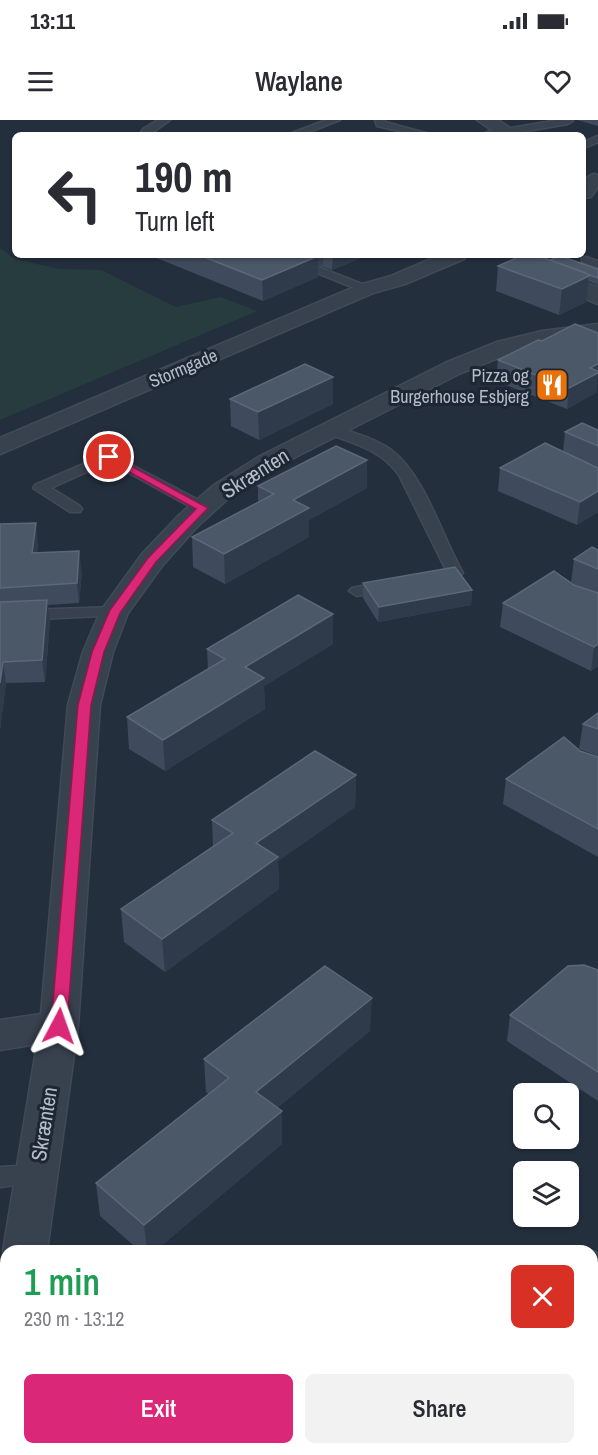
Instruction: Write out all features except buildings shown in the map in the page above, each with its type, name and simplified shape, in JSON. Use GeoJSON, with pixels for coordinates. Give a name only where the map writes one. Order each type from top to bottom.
{"type":"FeatureCollection","features":[{"type":"Feature","properties":{"kind":"street"},"geometry":{"type":"LineString","coordinates":[[472,120],[496,132]]}},
{"type":"Feature","properties":{"kind":"street","name":"Stormgade"},"geometry":{"type":"LineString","coordinates":[[366,289],[384,275],[422,258]]}},
{"type":"Feature","properties":{"kind":"street","name":"Stormgade"},"geometry":{"type":"LineString","coordinates":[[0,447],[366,289],[398,280],[450,258]]}},
{"type":"Feature","properties":{"kind":"street"},"geometry":{"type":"LineString","coordinates":[[535,272],[591,292],[598,298]]}},
{"type":"Feature","properties":{"kind":"street","name":"Skrænten"},"geometry":{"type":"LineString","coordinates":[[26,1245],[59,1026],[84,705],[98,652],[114,612],[152,560],[203,508],[223,490],[269,461],[453,368],[505,347],[542,338],[598,331]]}},
{"type":"Feature","properties":{"kind":"street"},"geometry":{"type":"LineString","coordinates":[[0,1035],[59,1026]]}},
{"type":"Feature","properties":{"kind":"lane"},"geometry":{"type":"LineString","coordinates":[[146,132],[165,120]]}},
{"type":"Feature","properties":{"kind":"lane"},"geometry":{"type":"LineString","coordinates":[[301,132],[335,120]]}},
{"type":"Feature","properties":{"kind":"lane"},"geometry":{"type":"LineString","coordinates":[[380,120],[380,124],[411,132]]}},
{"type":"Feature","properties":{"kind":"lane"},"geometry":{"type":"LineString","coordinates":[[496,132],[568,122]]}},
{"type":"Feature","properties":{"kind":"lane"},"geometry":{"type":"LineString","coordinates":[[537,127],[548,132]]}},
{"type":"Feature","properties":{"kind":"lane"},"geometry":{"type":"LineString","coordinates":[[325,258],[303,265],[366,289]]}},
{"type":"Feature","properties":{"kind":"lane"},"geometry":{"type":"LineString","coordinates":[[586,260],[598,265]]}},
{"type":"Feature","properties":{"kind":"lane"},"geometry":{"type":"LineString","coordinates":[[331,430],[386,452],[403,468],[442,553],[455,573],[422,579]]}},
{"type":"Feature","properties":{"kind":"lane"},"geometry":{"type":"LineString","coordinates":[[75,509],[40,488],[109,457],[203,508]]}},
{"type":"Feature","properties":{"kind":"lane"},"geometry":{"type":"LineString","coordinates":[[357,591],[400,583]]}},
{"type":"Feature","properties":{"kind":"lane"},"geometry":{"type":"LineString","coordinates":[[0,616],[114,612]]}},
{"type":"Feature","properties":{"kind":"lane","name":"Skrænten"},"geometry":{"type":"LineString","coordinates":[[0,1177],[36,1174]]}},
{"type":"Feature","properties":{"kind":"green space"},"geometry":{"type":"Polygon","coordinates":[[[0,248],[12,258],[59,269],[101,270],[176,307],[220,297],[257,311],[0,420],[0,248]]]}},
{"type":"Feature","properties":{"kind":"place","name":"Pizza og Burgerhouse Esbjerg"},"geometry":{"type":"Point","coordinates":[552,385]}},
{"type":"Feature","properties":{"kind":"route"},"geometry":{"type":"LineString","coordinates":[[59,1026],[84,705],[98,652],[114,612],[152,560],[203,508],[109,457]]}}]}
